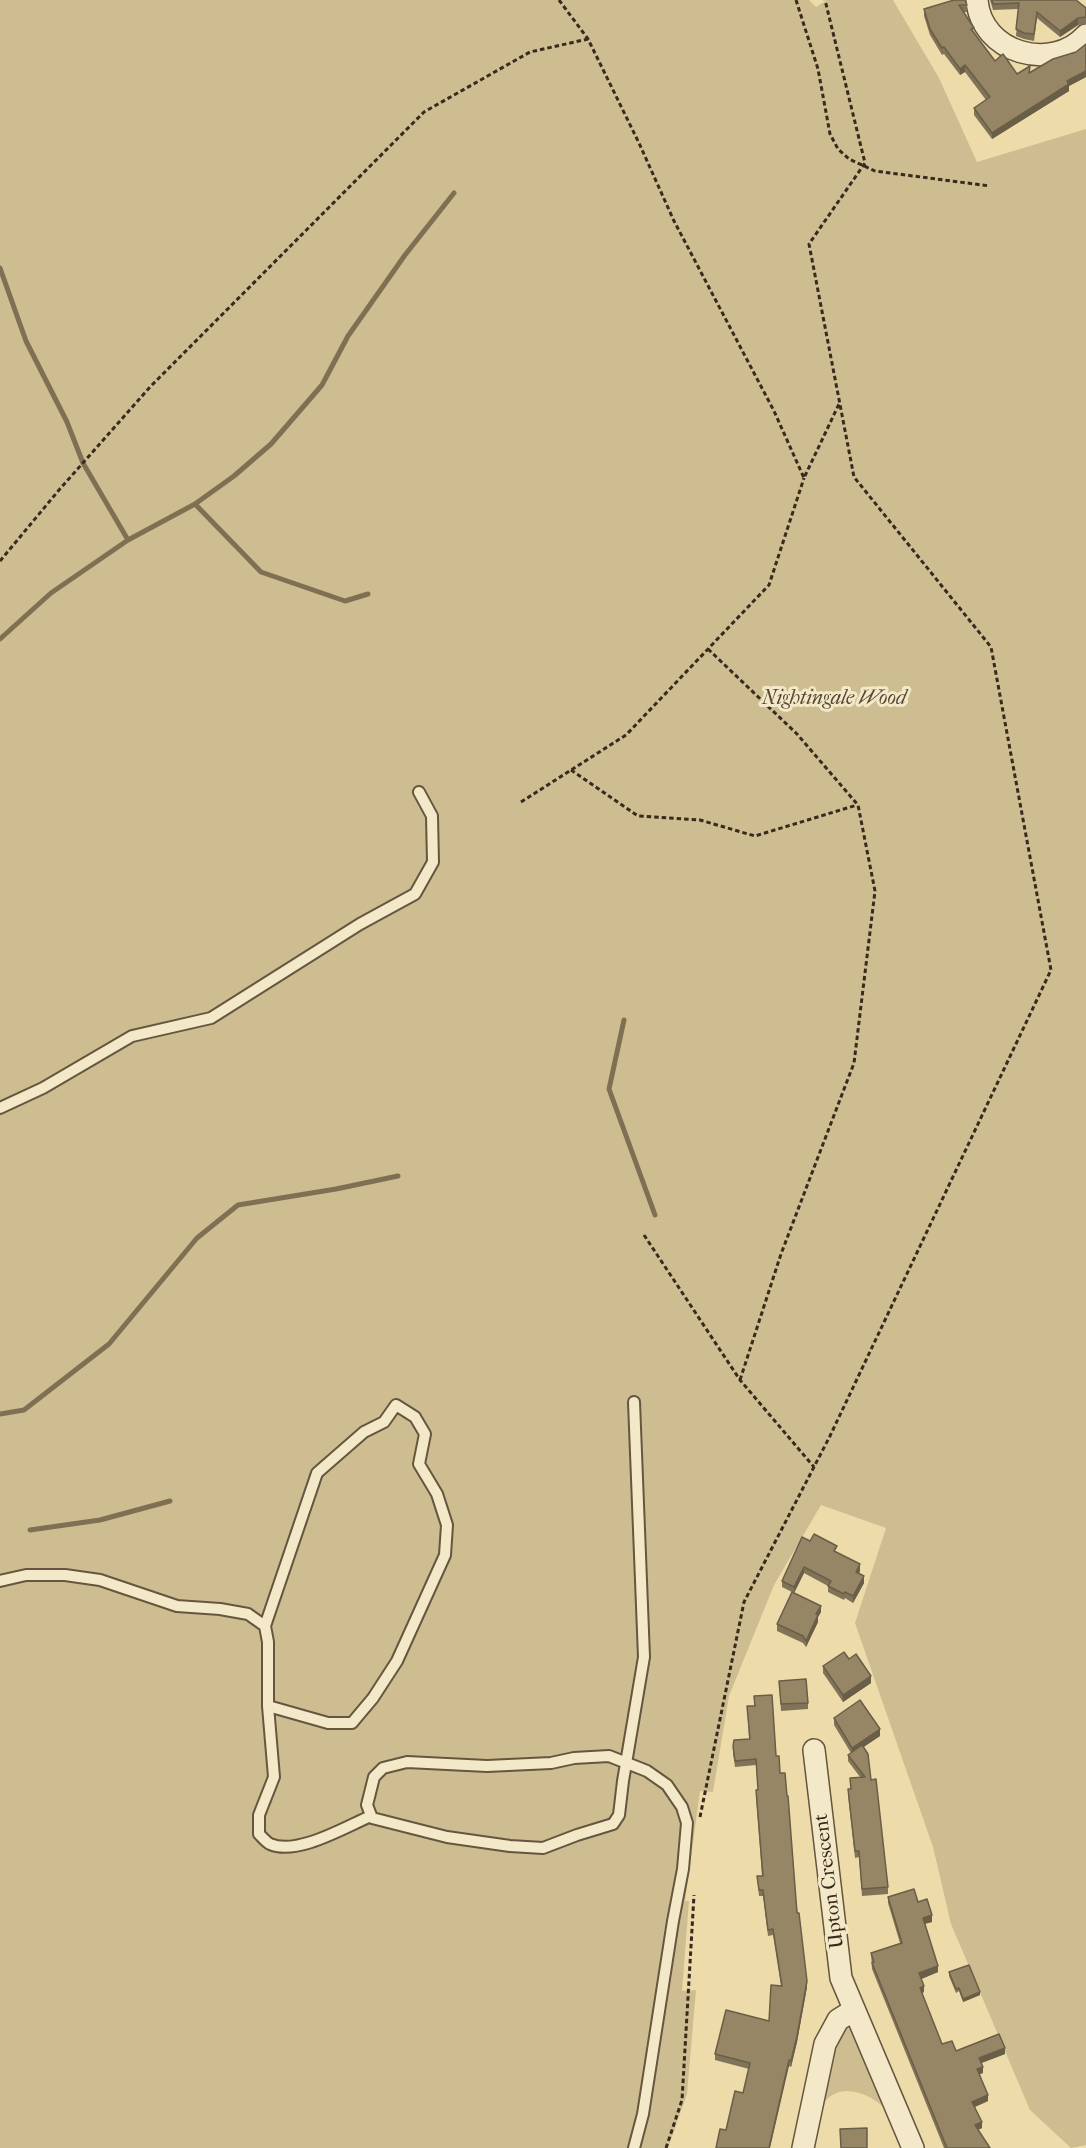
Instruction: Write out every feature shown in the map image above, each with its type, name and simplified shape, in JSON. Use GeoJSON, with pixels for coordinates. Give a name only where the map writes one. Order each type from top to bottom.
{"type":"FeatureCollection","features":[{"type":"Feature","properties":{"kind":"street"},"geometry":{"type":"LineString","coordinates":[[978,0],[982,19],[989,30],[1007,47],[1024,53],[1049,55],[1064,51],[1086,35]]}},
{"type":"Feature","properties":{"kind":"street","name":"Upton Crescent"},"geometry":{"type":"LineString","coordinates":[[814,1750],[841,1978],[913,2148]]}},
{"type":"Feature","properties":{"kind":"street"},"geometry":{"type":"LineString","coordinates":[[803,2148],[825,2044],[838,2020],[854,2010]]}},
{"type":"Feature","properties":{"kind":"lane"},"geometry":{"type":"LineString","coordinates":[[0,1108],[43,1088],[132,1036],[211,1017],[360,924],[415,894],[433,861],[432,816],[419,792]]}},
{"type":"Feature","properties":{"kind":"lane"},"geometry":{"type":"LineString","coordinates":[[634,1402],[644,1657],[626,1763],[620,1815],[613,1824],[543,1848],[447,1837],[384,1823],[371,1816],[367,1805],[374,1777],[382,1768],[407,1762],[487,1766],[551,1763],[574,1758],[609,1756],[626,1763],[647,1771],[667,1785],[682,1807],[687,1823],[683,1869],[643,2114],[634,2148]]}},
{"type":"Feature","properties":{"kind":"lane"},"geometry":{"type":"LineString","coordinates":[[267,1706],[328,1723],[352,1723],[373,1698],[397,1661],[445,1555],[447,1525],[437,1494],[419,1464],[425,1434],[415,1417],[396,1405],[384,1422],[364,1431],[317,1473],[265,1626],[268,1642],[267,1706],[273,1777],[259,1815],[260,1834],[269,1844],[292,1847],[308,1844],[371,1816]]}},
{"type":"Feature","properties":{"kind":"lane"},"geometry":{"type":"LineString","coordinates":[[0,1581],[26,1575],[65,1575],[100,1580],[177,1606],[220,1609],[248,1614],[265,1626]]}},
{"type":"Feature","properties":{"kind":"path"},"geometry":{"type":"LineString","coordinates":[[560,0],[588,39],[674,221],[774,411],[804,478]]}},
{"type":"Feature","properties":{"kind":"path"},"geometry":{"type":"LineString","coordinates":[[796,0],[818,69],[830,134],[838,149],[849,159],[875,171],[990,186]]}},
{"type":"Feature","properties":{"kind":"path"},"geometry":{"type":"LineString","coordinates":[[700,1817],[744,1602],[814,1467],[1052,970],[991,646],[854,477],[809,244],[865,163],[825,0]]}},
{"type":"Feature","properties":{"kind":"path"},"geometry":{"type":"LineString","coordinates":[[0,561],[150,387],[424,112],[530,52],[588,39]]}},
{"type":"Feature","properties":{"kind":"path"},"geometry":{"type":"LineString","coordinates":[[521,802],[626,735],[769,585],[804,478],[840,402]]}},
{"type":"Feature","properties":{"kind":"path"},"geometry":{"type":"LineString","coordinates":[[708,649],[797,734],[858,805],[875,891],[854,1063],[781,1254],[740,1380]]}},
{"type":"Feature","properties":{"kind":"path"},"geometry":{"type":"LineString","coordinates":[[571,770],[638,816],[700,820],[755,836],[858,805]]}},
{"type":"Feature","properties":{"kind":"path"},"geometry":{"type":"LineString","coordinates":[[644,1235],[740,1380],[814,1467]]}},
{"type":"Feature","properties":{"kind":"path"},"geometry":{"type":"LineString","coordinates":[[666,2148],[682,2100],[694,1888]]}},
{"type":"Feature","properties":{"kind":"green space","name":"Nightingale Wood"},"geometry":{"type":"Polygon","coordinates":[[[0,0],[809,0],[816,7],[827,0],[893,0],[939,78],[977,162],[1086,129],[1086,2145],[1071,2148],[1030,2110],[951,1924],[933,1847],[855,1623],[886,1528],[821,1505],[774,1585],[729,1696],[713,1792],[700,1791],[685,1901],[689,1901],[682,1991],[696,1990],[687,2094],[668,2148],[0,2148],[0,0]]]}},
{"type":"Feature","properties":{"kind":"green space"},"geometry":{"type":"Polygon","coordinates":[[[846,2028],[854,2030],[887,2110],[863,2094],[845,2091],[828,2098],[821,2106],[832,2044],[839,2030],[846,2028]]]}},
{"type":"Feature","properties":{"kind":"building"},"geometry":{"type":"Polygon","coordinates":[[[954,0],[965,0],[967,5],[959,5],[974,28],[971,29],[995,61],[1003,54],[1017,74],[1030,66],[1029,73],[1053,59],[1076,52],[1086,44],[1086,71],[1067,81],[1069,84],[992,133],[974,108],[990,97],[965,65],[960,69],[944,47],[942,48],[930,29],[924,9],[954,0]]]}},
{"type":"Feature","properties":{"kind":"building"},"geometry":{"type":"Polygon","coordinates":[[[992,0],[1076,0],[1086,8],[1086,17],[1078,18],[1060,31],[1037,12],[1034,34],[1024,33],[1016,29],[1019,3],[993,4],[992,0]]]}},
{"type":"Feature","properties":{"kind":"building"},"geometry":{"type":"Polygon","coordinates":[[[814,1534],[837,1546],[834,1551],[860,1564],[856,1572],[864,1576],[853,1596],[828,1586],[831,1581],[804,1567],[794,1587],[782,1581],[802,1537],[810,1541],[814,1534]]]}},
{"type":"Feature","properties":{"kind":"building"},"geometry":{"type":"Polygon","coordinates":[[[792,1592],[821,1606],[806,1641],[803,1636],[777,1624],[792,1592]]]}},
{"type":"Feature","properties":{"kind":"building"},"geometry":{"type":"Polygon","coordinates":[[[844,1652],[849,1659],[856,1654],[871,1676],[843,1695],[823,1666],[844,1652]]]}},
{"type":"Feature","properties":{"kind":"building"},"geometry":{"type":"Polygon","coordinates":[[[806,1679],[808,1703],[781,1704],[779,1681],[806,1679]]]}},
{"type":"Feature","properties":{"kind":"building"},"geometry":{"type":"Polygon","coordinates":[[[772,1695],[776,1756],[779,1756],[780,1773],[785,1773],[788,1796],[797,1913],[799,1913],[807,1981],[797,2036],[791,2061],[789,2060],[769,2148],[716,2148],[720,2129],[726,2130],[735,2091],[743,2093],[750,2063],[715,2054],[726,2010],[769,2021],[771,1985],[782,1986],[773,1929],[768,1930],[763,1890],[759,1890],[757,1876],[763,1876],[756,1790],[758,1790],[756,1759],[735,1761],[733,1746],[734,1740],[750,1739],[747,1706],[755,1706],[754,1696],[772,1695]]]}},
{"type":"Feature","properties":{"kind":"building"},"geometry":{"type":"Polygon","coordinates":[[[860,1700],[880,1729],[852,1748],[834,1718],[860,1700]]]}},
{"type":"Feature","properties":{"kind":"building"},"geometry":{"type":"Polygon","coordinates":[[[862,1745],[868,1754],[871,1780],[876,1779],[888,1887],[862,1889],[859,1851],[855,1851],[848,1789],[851,1789],[850,1778],[865,1777],[848,1755],[862,1745]]]}},
{"type":"Feature","properties":{"kind":"building"},"geometry":{"type":"Polygon","coordinates":[[[914,1889],[918,1902],[927,1899],[932,1915],[923,1918],[938,1966],[919,1973],[924,1986],[920,1988],[942,2044],[952,2041],[956,2051],[999,2034],[1005,2048],[979,2058],[983,2067],[977,2069],[988,2095],[972,2102],[982,2122],[975,2125],[990,2148],[947,2148],[872,1963],[874,1962],[871,1953],[902,1943],[888,1897],[914,1889]]]}},
{"type":"Feature","properties":{"kind":"building"},"geometry":{"type":"Polygon","coordinates":[[[969,1965],[980,1992],[963,1999],[949,1972],[969,1965]]]}},
{"type":"Feature","properties":{"kind":"building"},"geometry":{"type":"Polygon","coordinates":[[[867,2128],[867,2148],[841,2148],[840,2129],[867,2128]]]}},
{"type":"Feature","properties":{"kind":"waterway"},"geometry":{"type":"LineString","coordinates":[[368,594],[345,601],[261,572],[195,504],[234,476],[271,444],[322,385],[348,336],[405,255],[454,193]]}},
{"type":"Feature","properties":{"kind":"waterway"},"geometry":{"type":"LineString","coordinates":[[0,268],[26,341],[67,422],[83,463],[128,540]]}},
{"type":"Feature","properties":{"kind":"waterway"},"geometry":{"type":"LineString","coordinates":[[0,639],[51,593],[128,540],[195,504]]}},
{"type":"Feature","properties":{"kind":"waterway"},"geometry":{"type":"LineString","coordinates":[[624,1020],[609,1089],[655,1215]]}},
{"type":"Feature","properties":{"kind":"waterway"},"geometry":{"type":"LineString","coordinates":[[0,1414],[24,1410],[109,1344],[197,1238],[238,1205],[398,1176]]}},
{"type":"Feature","properties":{"kind":"waterway"},"geometry":{"type":"LineString","coordinates":[[30,1530],[100,1520],[170,1501]]}}]}
